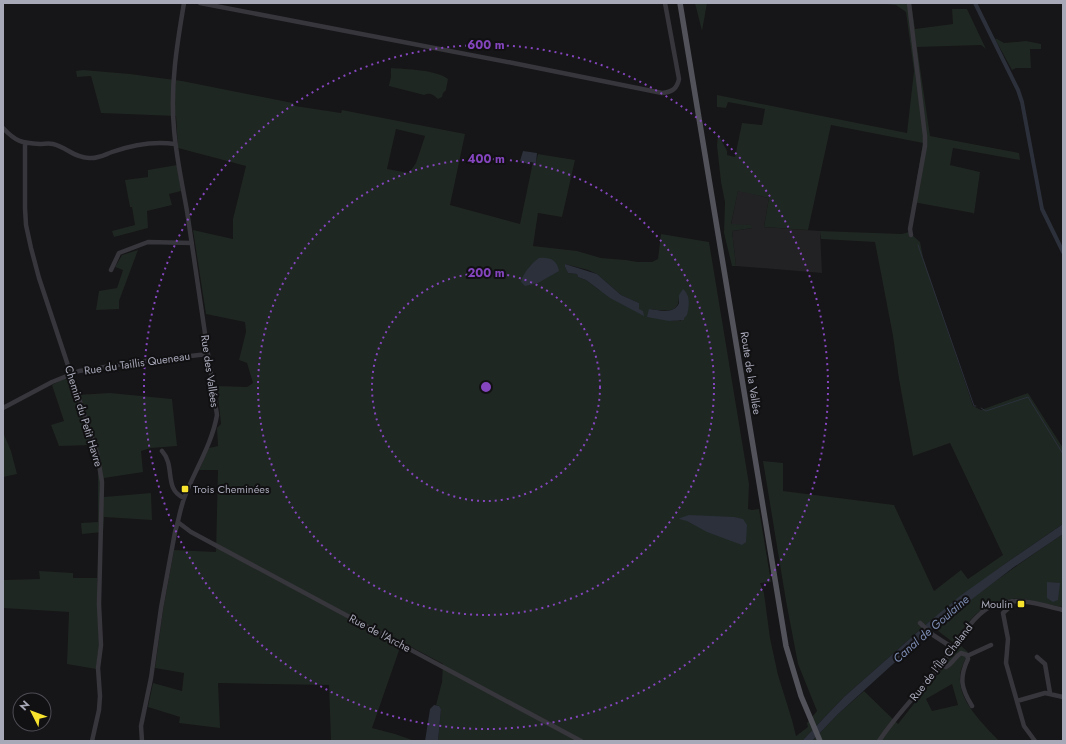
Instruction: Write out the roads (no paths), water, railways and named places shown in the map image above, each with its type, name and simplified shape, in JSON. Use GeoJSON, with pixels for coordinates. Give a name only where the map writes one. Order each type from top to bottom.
{"type":"FeatureCollection","features":[{"type":"Feature","properties":{"kind":"main road","name":"Route de la Vallée"},"geometry":{"type":"LineString","coordinates":[[680,3],[786,646],[796,683],[820,741]]}},
{"type":"Feature","properties":{"kind":"street","name":"Rue des Vallées"},"geometry":{"type":"LineString","coordinates":[[142,741],[141,726],[151,678],[161,608],[175,532],[179,523],[179,516],[184,498],[216,423],[217,416],[192,243],[175,144],[173,88],[184,3]]}},
{"type":"Feature","properties":{"kind":"street"},"geometry":{"type":"LineString","coordinates":[[200,3],[662,92],[669,92],[673,91],[678,85],[679,79],[665,3]]}},
{"type":"Feature","properties":{"kind":"street"},"geometry":{"type":"LineString","coordinates":[[909,3],[925,136],[925,146],[910,229],[911,235]]}},
{"type":"Feature","properties":{"kind":"street"},"geometry":{"type":"LineString","coordinates":[[3,128],[14,138],[25,143],[52,144],[78,156],[91,159],[122,149],[152,143],[162,142],[175,144]]}},
{"type":"Feature","properties":{"kind":"street","name":"Chemin du Petit Havre"},"geometry":{"type":"LineString","coordinates":[[25,143],[24,174],[26,225],[31,248],[39,278],[97,453],[101,470],[99,604],[101,645],[98,668],[100,696],[99,710],[92,741]]}},
{"type":"Feature","properties":{"kind":"street"},"geometry":{"type":"LineString","coordinates":[[111,270],[119,253],[148,242],[192,243]]}},
{"type":"Feature","properties":{"kind":"street","name":"Rue du Taillis Queneau"},"geometry":{"type":"LineString","coordinates":[[3,408],[70,374],[107,366],[208,354]]}},
{"type":"Feature","properties":{"kind":"street"},"geometry":{"type":"LineString","coordinates":[[162,451],[168,461],[174,490],[179,496],[184,498]]}},
{"type":"Feature","properties":{"kind":"street","name":"Rue de l'Arche"},"geometry":{"type":"LineString","coordinates":[[179,523],[191,532],[582,741]]}},
{"type":"Feature","properties":{"kind":"street"},"geometry":{"type":"LineString","coordinates":[[1012,601],[1012,605],[1003,613],[1008,639],[1006,659],[1024,726],[1036,741]]}},
{"type":"Feature","properties":{"kind":"street","name":"Rue de l'Île Chaland"},"geometry":{"type":"LineString","coordinates":[[878,741],[893,721],[941,665],[980,614],[993,606],[1012,601],[1026,602],[1063,610]]}},
{"type":"Feature","properties":{"kind":"street"},"geometry":{"type":"LineString","coordinates":[[920,624],[933,635],[953,648]]}},
{"type":"Feature","properties":{"kind":"street"},"geometry":{"type":"LineString","coordinates":[[967,656],[991,645]]}},
{"type":"Feature","properties":{"kind":"street"},"geometry":{"type":"LineString","coordinates":[[941,665],[946,667],[956,656],[961,653],[967,656]]}},
{"type":"Feature","properties":{"kind":"street"},"geometry":{"type":"LineString","coordinates":[[967,656],[968,658],[962,671],[963,688],[972,706]]}},
{"type":"Feature","properties":{"kind":"street"},"geometry":{"type":"LineString","coordinates":[[1037,657],[1045,664],[1050,693]]}},
{"type":"Feature","properties":{"kind":"street"},"geometry":{"type":"LineString","coordinates":[[1017,701],[1044,693],[1050,693],[1063,698]]}},
{"type":"Feature","properties":{"kind":"water"},"geometry":{"type":"Polygon","coordinates":[[[523,151],[537,153],[536,163],[530,162],[528,164],[520,161],[523,151]]]}},
{"type":"Feature","properties":{"kind":"water"},"geometry":{"type":"Polygon","coordinates":[[[539,258],[552,260],[557,264],[559,271],[538,283],[525,286],[521,282],[524,275],[531,265],[539,258]]]}},
{"type":"Feature","properties":{"kind":"water"},"geometry":{"type":"Polygon","coordinates":[[[565,264],[597,274],[621,295],[639,303],[639,309],[643,311],[644,316],[610,298],[586,280],[578,277],[577,274],[568,273],[565,264]]]}},
{"type":"Feature","properties":{"kind":"water"},"geometry":{"type":"Polygon","coordinates":[[[683,289],[686,292],[689,301],[687,315],[684,320],[669,321],[647,317],[649,309],[666,311],[677,307],[679,303],[679,295],[683,289]]]}},
{"type":"Feature","properties":{"kind":"water"},"geometry":{"type":"Polygon","coordinates":[[[689,515],[734,517],[743,519],[747,525],[746,542],[742,545],[707,532],[687,521],[679,519],[689,515]]]}},
{"type":"Feature","properties":{"kind":"water","name":"Canal de Goulaine"},"geometry":{"type":"Polygon","coordinates":[[[1063,524],[1063,534],[1014,567],[925,635],[838,714],[812,741],[802,741],[844,697],[960,596],[1063,524]]]}},
{"type":"Feature","properties":{"kind":"water"},"geometry":{"type":"Polygon","coordinates":[[[1047,582],[1060,583],[1058,600],[1053,602],[1047,598],[1047,582]]]}},
{"type":"Feature","properties":{"kind":"water"},"geometry":{"type":"Polygon","coordinates":[[[434,705],[439,706],[441,709],[438,741],[425,741],[430,709],[434,705]]]}},
{"type":"Feature","properties":{"kind":"waterway"},"geometry":{"type":"LineString","coordinates":[[975,3],[1018,90],[1022,102],[1042,209],[1063,252]]}},
{"type":"Feature","properties":{"kind":"waterway"},"geometry":{"type":"LineString","coordinates":[[918,245],[974,406],[976,406]]}},
{"type":"Feature","properties":{"kind":"waterway"},"geometry":{"type":"LineString","coordinates":[[981,408],[986,411],[1028,397],[1063,454]]}},
{"type":"Feature","properties":{"kind":"place","name":"Trois Cheminées"},"geometry":{"type":"Point","coordinates":[185,489]}},
{"type":"Feature","properties":{"kind":"place","name":"Moulin"},"geometry":{"type":"Point","coordinates":[1021,604]}}]}
